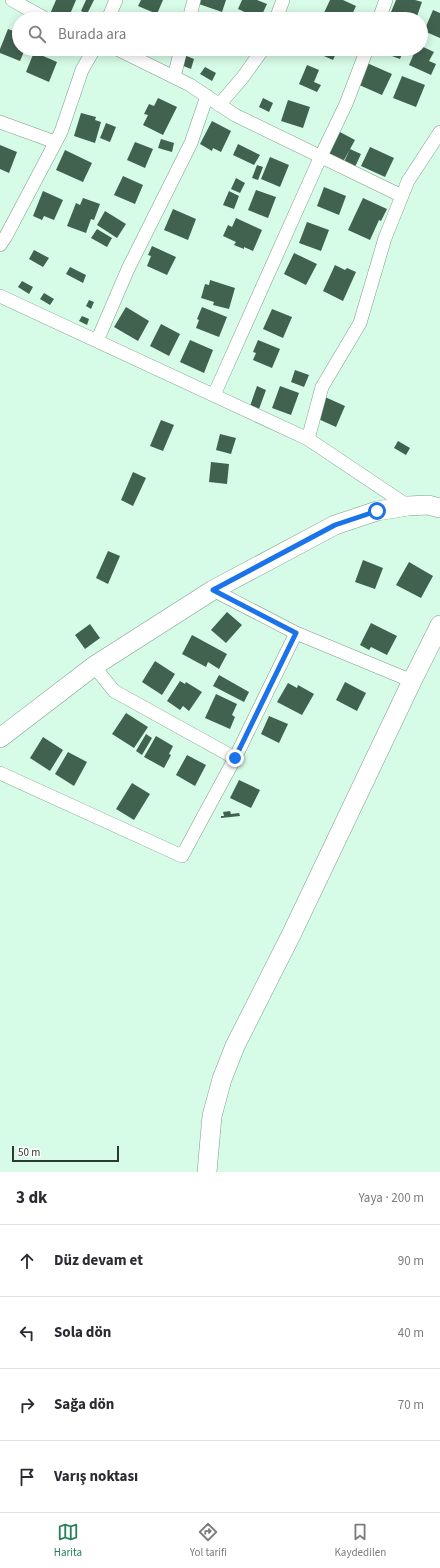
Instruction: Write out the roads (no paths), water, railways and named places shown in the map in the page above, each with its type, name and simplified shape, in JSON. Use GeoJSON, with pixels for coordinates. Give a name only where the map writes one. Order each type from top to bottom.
{"type":"FeatureCollection","features":[{"type":"Feature","properties":{"kind":"main road"},"geometry":{"type":"LineString","coordinates":[[0,738],[94,666],[213,590],[335,525],[377,511],[408,506],[428,505],[440,508]]}},
{"type":"Feature","properties":{"kind":"main road"},"geometry":{"type":"LineString","coordinates":[[207,1172],[212,1116],[222,1079],[235,1046],[292,933],[412,680],[440,625]]}},
{"type":"Feature","properties":{"kind":"street"},"geometry":{"type":"LineString","coordinates":[[12,0],[33,12]]}},
{"type":"Feature","properties":{"kind":"street"},"geometry":{"type":"LineString","coordinates":[[111,12],[116,0]]}},
{"type":"Feature","properties":{"kind":"street"},"geometry":{"type":"LineString","coordinates":[[191,12],[194,0]]}},
{"type":"Feature","properties":{"kind":"street"},"geometry":{"type":"LineString","coordinates":[[278,12],[282,0]]}},
{"type":"Feature","properties":{"kind":"street"},"geometry":{"type":"LineString","coordinates":[[382,12],[386,0]]}},
{"type":"Feature","properties":{"kind":"street"},"geometry":{"type":"LineString","coordinates":[[0,245],[61,132],[82,70],[90,56]]}},
{"type":"Feature","properties":{"kind":"street"},"geometry":{"type":"LineString","coordinates":[[131,56],[190,85],[235,115],[402,196]]}},
{"type":"Feature","properties":{"kind":"street"},"geometry":{"type":"LineString","coordinates":[[174,77],[179,56]]}},
{"type":"Feature","properties":{"kind":"street"},"geometry":{"type":"LineString","coordinates":[[220,105],[258,56]]}},
{"type":"Feature","properties":{"kind":"street"},"geometry":{"type":"LineString","coordinates":[[214,395],[321,156],[346,104],[364,56]]}},
{"type":"Feature","properties":{"kind":"street"},"geometry":{"type":"LineString","coordinates":[[97,341],[128,269],[191,143],[207,96]]}},
{"type":"Feature","properties":{"kind":"street"},"geometry":{"type":"LineString","coordinates":[[0,122],[55,142]]}},
{"type":"Feature","properties":{"kind":"street"},"geometry":{"type":"LineString","coordinates":[[308,439],[322,387],[360,322],[385,238],[408,181],[440,132]]}},
{"type":"Feature","properties":{"kind":"street"},"geometry":{"type":"LineString","coordinates":[[0,296],[308,439],[408,506]]}},
{"type":"Feature","properties":{"kind":"street"},"geometry":{"type":"LineString","coordinates":[[213,590],[296,633],[412,680]]}},
{"type":"Feature","properties":{"kind":"street"},"geometry":{"type":"LineString","coordinates":[[0,773],[182,856],[235,758],[296,633]]}},
{"type":"Feature","properties":{"kind":"street"},"geometry":{"type":"LineString","coordinates":[[94,666],[114,691],[235,758]]}}]}
